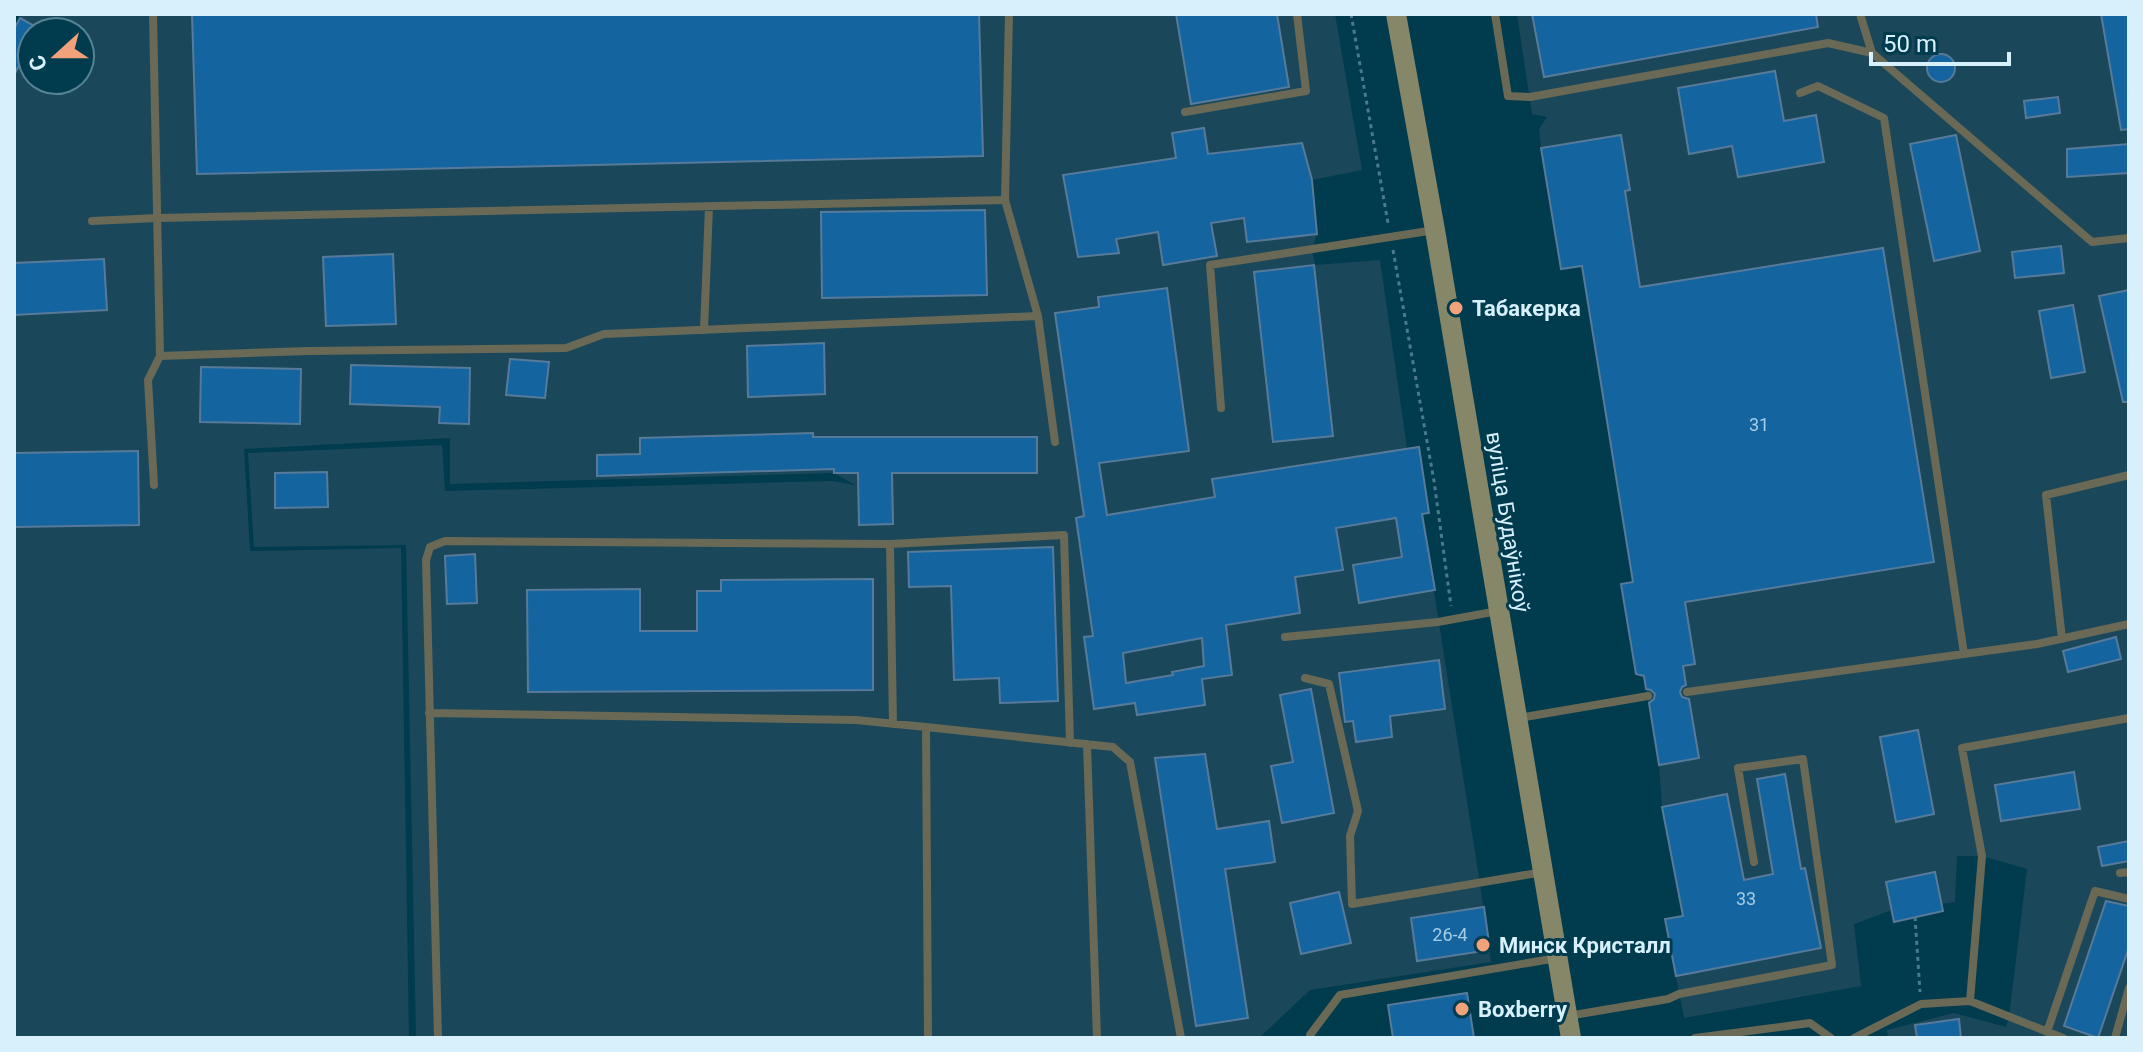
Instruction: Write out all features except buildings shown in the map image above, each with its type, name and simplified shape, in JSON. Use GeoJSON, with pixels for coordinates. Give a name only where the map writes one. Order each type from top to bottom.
{"type":"FeatureCollection","features":[{"type":"Feature","properties":{"kind":"main road","name":"вуліца Будаўнікоў"},"geometry":{"type":"LineString","coordinates":[[1396,14],[1571,1038]]}},
{"type":"Feature","properties":{"kind":"lane"},"geometry":{"type":"LineString","coordinates":[[153,14],[160,356],[148,380],[154,485]]}},
{"type":"Feature","properties":{"kind":"lane"},"geometry":{"type":"LineString","coordinates":[[1009,14],[1005,200],[1038,316],[1055,442]]}},
{"type":"Feature","properties":{"kind":"lane"},"geometry":{"type":"LineString","coordinates":[[1185,112],[1306,91],[1297,14]]}},
{"type":"Feature","properties":{"kind":"lane"},"geometry":{"type":"LineString","coordinates":[[1495,14],[1508,96],[1530,97],[1828,43],[1872,53],[2092,242],[2129,238]]}},
{"type":"Feature","properties":{"kind":"lane"},"geometry":{"type":"LineString","coordinates":[[1860,14],[1872,53]]}},
{"type":"Feature","properties":{"kind":"lane"},"geometry":{"type":"LineString","coordinates":[[1800,93],[1818,86],[1884,118],[1964,654]]}},
{"type":"Feature","properties":{"kind":"lane"},"geometry":{"type":"LineString","coordinates":[[92,221],[1005,200]]}},
{"type":"Feature","properties":{"kind":"lane"},"geometry":{"type":"LineString","coordinates":[[704,330],[709,207]]}},
{"type":"Feature","properties":{"kind":"lane"},"geometry":{"type":"LineString","coordinates":[[1221,408],[1210,265],[1435,230]]}},
{"type":"Feature","properties":{"kind":"lane"},"geometry":{"type":"LineString","coordinates":[[160,356],[566,348],[604,334],[1038,316]]}},
{"type":"Feature","properties":{"kind":"lane"},"geometry":{"type":"LineString","coordinates":[[2062,639],[2046,495],[2129,475]]}},
{"type":"Feature","properties":{"kind":"lane"},"geometry":{"type":"LineString","coordinates":[[438,1038],[426,560],[430,547],[445,541],[890,544],[1064,535],[1070,743]]}},
{"type":"Feature","properties":{"kind":"lane"},"geometry":{"type":"LineString","coordinates":[[890,544],[893,724]]}},
{"type":"Feature","properties":{"kind":"lane"},"geometry":{"type":"LineString","coordinates":[[1285,637],[1499,611]]}},
{"type":"Feature","properties":{"kind":"lane"},"geometry":{"type":"LineString","coordinates":[[1687,692],[2037,644],[2129,624]]}},
{"type":"Feature","properties":{"kind":"lane"},"geometry":{"type":"LineString","coordinates":[[1305,678],[1329,684],[1358,811],[1350,836],[1352,904],[1543,872]]}},
{"type":"Feature","properties":{"kind":"lane"},"geometry":{"type":"LineString","coordinates":[[1518,718],[1648,696]]}},
{"type":"Feature","properties":{"kind":"lane"},"geometry":{"type":"LineString","coordinates":[[429,713],[856,720],[1113,747],[1130,762],[1181,1038]]}},
{"type":"Feature","properties":{"kind":"lane"},"geometry":{"type":"LineString","coordinates":[[1970,1001],[1982,856],[1962,748],[2129,718]]}},
{"type":"Feature","properties":{"kind":"lane"},"geometry":{"type":"LineString","coordinates":[[926,727],[928,1038]]}},
{"type":"Feature","properties":{"kind":"lane"},"geometry":{"type":"LineString","coordinates":[[1087,744],[1097,1038]]}},
{"type":"Feature","properties":{"kind":"lane"},"geometry":{"type":"LineString","coordinates":[[1567,1016],[1832,965],[1803,759],[1738,768],[1754,862]]}},
{"type":"Feature","properties":{"kind":"lane"},"geometry":{"type":"LineString","coordinates":[[2047,1032],[2095,891],[2129,899]]}},
{"type":"Feature","properties":{"kind":"lane"},"geometry":{"type":"LineString","coordinates":[[1310,1038],[1340,995],[1558,957]]}},
{"type":"Feature","properties":{"kind":"lane"},"geometry":{"type":"LineString","coordinates":[[2115,1038],[2129,988]]}},
{"type":"Feature","properties":{"kind":"lane"},"geometry":{"type":"LineString","coordinates":[[1854,1038],[1921,1004],[1970,1001],[2063,1038]]}},
{"type":"Feature","properties":{"kind":"lane"},"geometry":{"type":"LineString","coordinates":[[1695,1038],[1810,1023],[1831,1038]]}},
{"type":"Feature","properties":{"kind":"path"},"geometry":{"type":"LineString","coordinates":[[1351,14],[1434,481],[1453,619]]}},
{"type":"Feature","properties":{"kind":"path"},"geometry":{"type":"LineString","coordinates":[[1915,917],[1921,1004]]}},
{"type":"Feature","properties":{"kind":"shaded area"},"geometry":{"type":"Polygon","coordinates":[[[22,14],[1335,14],[1362,170],[1312,180],[1317,234],[1312,250],[1315,265],[1380,260],[1407,448],[1419,447],[1429,513],[1422,515],[1491,962],[1310,990],[1259,1038],[416,1038],[406,545],[254,547],[248,453],[442,445],[445,491],[833,481],[855,485],[834,473],[450,484],[450,438],[244,449],[250,551],[401,548],[409,1038],[14,1038],[16,25],[16,96],[96,96],[96,16],[22,14]]]}},
{"type":"Feature","properties":{"kind":"shaded area"},"geometry":{"type":"Polygon","coordinates":[[[1517,14],[2129,14],[2129,1038],[1888,1038],[1887,1030],[1954,1013],[2006,1027],[2027,869],[1982,856],[1957,856],[1955,902],[1892,910],[1854,924],[1861,986],[1684,1018],[1665,919],[1683,915],[1662,807],[1659,765],[1644,677],[1636,674],[1621,584],[1633,581],[1582,266],[1561,269],[1539,129],[1547,117],[1532,114],[1517,14]]]}},
{"type":"Feature","properties":{"kind":"place","name":"Табакерка"},"geometry":{"type":"Point","coordinates":[1456,308]}},
{"type":"Feature","properties":{"kind":"place","name":"Минск Кристалл"},"geometry":{"type":"Point","coordinates":[1483,945]}},
{"type":"Feature","properties":{"kind":"place","name":"Boxberry"},"geometry":{"type":"Point","coordinates":[1462,1009]}}]}
